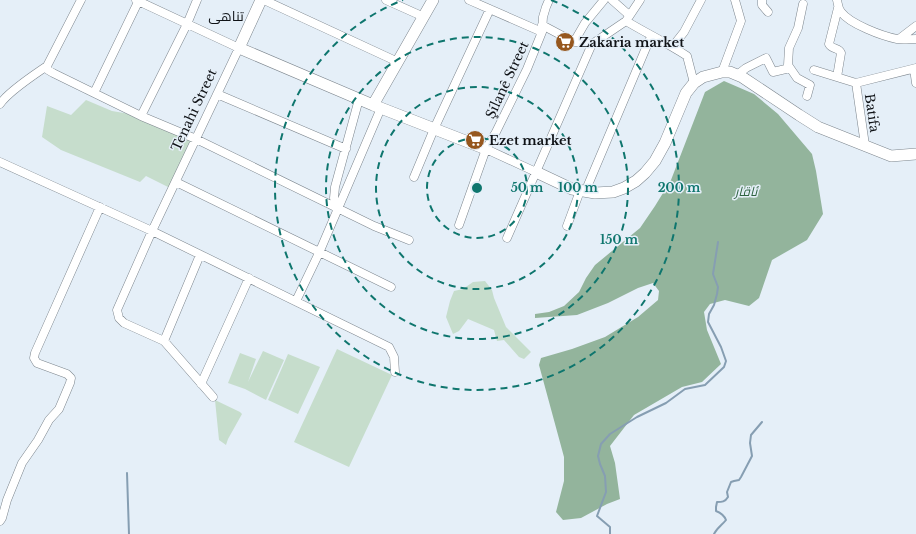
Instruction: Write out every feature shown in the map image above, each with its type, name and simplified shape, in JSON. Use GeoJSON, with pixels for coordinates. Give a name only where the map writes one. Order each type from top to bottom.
{"type":"FeatureCollection","features":[{"type":"Feature","properties":{"kind":"street"},"geometry":{"type":"LineString","coordinates":[[0,104],[3,99],[19,86],[47,66],[81,0]]}},
{"type":"Feature","properties":{"kind":"street"},"geometry":{"type":"LineString","coordinates":[[94,93],[138,0],[239,48],[377,107],[486,149],[572,189],[582,191],[595,193],[613,192],[636,182],[655,161],[665,143],[686,93],[694,83],[703,77],[722,72],[730,72],[742,77],[818,127],[891,156],[916,154]]}},
{"type":"Feature","properties":{"kind":"street"},"geometry":{"type":"LineString","coordinates":[[141,116],[187,24],[197,0]]}},
{"type":"Feature","properties":{"kind":"street","name":"Tenahi Street"},"geometry":{"type":"LineString","coordinates":[[164,341],[124,323],[118,318],[117,310],[152,231],[261,0]]}},
{"type":"Feature","properties":{"kind":"street"},"geometry":{"type":"LineString","coordinates":[[264,0],[398,62]]}},
{"type":"Feature","properties":{"kind":"street"},"geometry":{"type":"LineString","coordinates":[[386,0],[424,16]]}},
{"type":"Feature","properties":{"kind":"street"},"geometry":{"type":"LineString","coordinates":[[296,301],[319,253],[338,208],[377,107],[398,62],[433,0]]}},
{"type":"Feature","properties":{"kind":"street"},"geometry":{"type":"LineString","coordinates":[[469,0],[574,42],[592,44]]}},
{"type":"Feature","properties":{"kind":"street","name":"Şílanê Street"},"geometry":{"type":"LineString","coordinates":[[459,225],[486,149],[527,69],[542,28],[546,7],[549,0]]}},
{"type":"Feature","properties":{"kind":"street"},"geometry":{"type":"LineString","coordinates":[[574,42],[585,24],[604,0]]}},
{"type":"Feature","properties":{"kind":"street"},"geometry":{"type":"LineString","coordinates":[[612,0],[628,18],[651,36],[673,46],[687,56],[694,83]]}},
{"type":"Feature","properties":{"kind":"street"},"geometry":{"type":"LineString","coordinates":[[507,238],[592,44],[628,18],[640,0]]}},
{"type":"Feature","properties":{"kind":"street"},"geometry":{"type":"LineString","coordinates":[[673,46],[684,32],[701,0]]}},
{"type":"Feature","properties":{"kind":"street"},"geometry":{"type":"LineString","coordinates":[[722,72],[741,22],[735,0]]}},
{"type":"Feature","properties":{"kind":"street"},"geometry":{"type":"LineString","coordinates":[[762,0],[762,4],[768,12]]}},
{"type":"Feature","properties":{"kind":"street"},"geometry":{"type":"LineString","coordinates":[[803,4],[798,28],[789,48],[788,65],[797,78],[810,85],[808,96]]}},
{"type":"Feature","properties":{"kind":"street"},"geometry":{"type":"LineString","coordinates":[[838,4],[842,14],[858,25],[882,35],[899,39],[916,39]]}},
{"type":"Feature","properties":{"kind":"street"},"geometry":{"type":"LineString","coordinates":[[837,77],[841,53],[838,49],[829,44],[838,4]]}},
{"type":"Feature","properties":{"kind":"street"},"geometry":{"type":"LineString","coordinates":[[414,177],[434,129],[490,9]]}},
{"type":"Feature","properties":{"kind":"street"},"geometry":{"type":"LineString","coordinates":[[899,39],[916,26]]}},
{"type":"Feature","properties":{"kind":"street"},"geometry":{"type":"LineString","coordinates":[[566,226],[651,36]]}},
{"type":"Feature","properties":{"kind":"street"},"geometry":{"type":"LineString","coordinates":[[737,75],[746,68],[766,58],[773,72],[790,68]]}},
{"type":"Feature","properties":{"kind":"street"},"geometry":{"type":"LineString","coordinates":[[47,66],[48,70],[53,73],[141,116],[196,139],[374,226],[410,240]]}},
{"type":"Feature","properties":{"kind":"street"},"geometry":{"type":"LineString","coordinates":[[814,70],[856,83],[915,68],[916,83]]}},
{"type":"Feature","properties":{"kind":"street","name":"Batifa"},"geometry":{"type":"LineString","coordinates":[[856,83],[865,146]]}},
{"type":"Feature","properties":{"kind":"street"},"geometry":{"type":"LineString","coordinates":[[217,94],[346,149]]}},
{"type":"Feature","properties":{"kind":"street"},"geometry":{"type":"LineString","coordinates":[[338,208],[334,198],[336,187],[359,99]]}},
{"type":"Feature","properties":{"kind":"street"},"geometry":{"type":"LineString","coordinates":[[0,162],[152,231],[389,347],[394,357],[395,372]]}},
{"type":"Feature","properties":{"kind":"street"},"geometry":{"type":"LineString","coordinates":[[176,182],[391,287]]}},
{"type":"Feature","properties":{"kind":"street"},"geometry":{"type":"LineString","coordinates":[[0,521],[22,464],[49,420],[58,409],[70,383],[71,378],[68,374],[37,363],[34,358],[100,207]]}},
{"type":"Feature","properties":{"kind":"street"},"geometry":{"type":"LineString","coordinates":[[200,254],[164,341],[213,397]]}},
{"type":"Feature","properties":{"kind":"street"},"geometry":{"type":"LineString","coordinates":[[201,384],[249,278]]}},
{"type":"Feature","properties":{"kind":"green space","name":"ئاقار"},"geometry":{"type":"Polygon","coordinates":[[[724,81],[754,94],[778,114],[812,154],[823,214],[807,240],[772,260],[759,298],[749,306],[725,300],[710,304],[704,312],[707,330],[721,364],[702,382],[682,387],[634,415],[610,446],[615,463],[620,499],[581,518],[563,520],[556,512],[564,481],[564,457],[539,365],[541,358],[605,337],[638,317],[658,300],[659,291],[653,283],[638,288],[608,303],[577,315],[535,318],[535,314],[549,312],[564,306],[579,292],[595,265],[640,228],[671,180],[705,92],[724,81]]]}},
{"type":"Feature","properties":{"kind":"green space"},"geometry":{"type":"Polygon","coordinates":[[[86,100],[112,111],[142,116],[196,139],[172,189],[146,176],[140,182],[61,150],[42,137],[47,106],[71,115],[86,100]]]}},
{"type":"Feature","properties":{"kind":"green space"},"geometry":{"type":"Polygon","coordinates":[[[485,281],[492,290],[506,327],[531,352],[524,359],[519,357],[504,340],[497,341],[494,330],[468,319],[459,331],[453,334],[446,317],[454,291],[463,289],[473,282],[485,281]]]}},
{"type":"Feature","properties":{"kind":"green space"},"geometry":{"type":"Polygon","coordinates":[[[337,349],[392,375],[349,467],[294,442],[337,349]]]}},
{"type":"Feature","properties":{"kind":"green space"},"geometry":{"type":"Polygon","coordinates":[[[263,351],[284,360],[266,400],[245,389],[228,383],[240,353],[256,359],[248,382],[263,351]]]}},
{"type":"Feature","properties":{"kind":"green space"},"geometry":{"type":"Polygon","coordinates":[[[288,354],[320,367],[298,414],[268,400],[288,354]]]}},
{"type":"Feature","properties":{"kind":"green space"},"geometry":{"type":"Polygon","coordinates":[[[215,400],[242,414],[226,445],[219,440],[215,400]]]}},
{"type":"Feature","properties":{"kind":"waterway"},"geometry":{"type":"LineString","coordinates":[[610,534],[610,527],[597,516],[606,492],[605,476],[598,456],[601,444],[610,434],[637,417],[666,403],[685,389],[705,385],[724,367],[726,361],[721,347],[708,322],[709,314],[714,305],[718,287],[713,274],[718,242]]}},
{"type":"Feature","properties":{"kind":"waterway"},"geometry":{"type":"LineString","coordinates":[[714,534],[726,520],[722,514],[716,511],[717,502],[726,500],[731,482],[739,480],[741,477],[752,456],[750,443],[751,435],[762,422]]}},
{"type":"Feature","properties":{"kind":"waterway"},"geometry":{"type":"LineString","coordinates":[[127,473],[129,534]]}},
{"type":"Feature","properties":{"kind":"place","name":"Zakaria market"},"geometry":{"type":"Point","coordinates":[565,42]}},
{"type":"Feature","properties":{"kind":"place","name":"Ezet market"},"geometry":{"type":"Point","coordinates":[475,140]}},
{"type":"Feature","properties":{"kind":"district","name":"تناهى"},"geometry":{"type":"Point","coordinates":[226,16]}}]}
